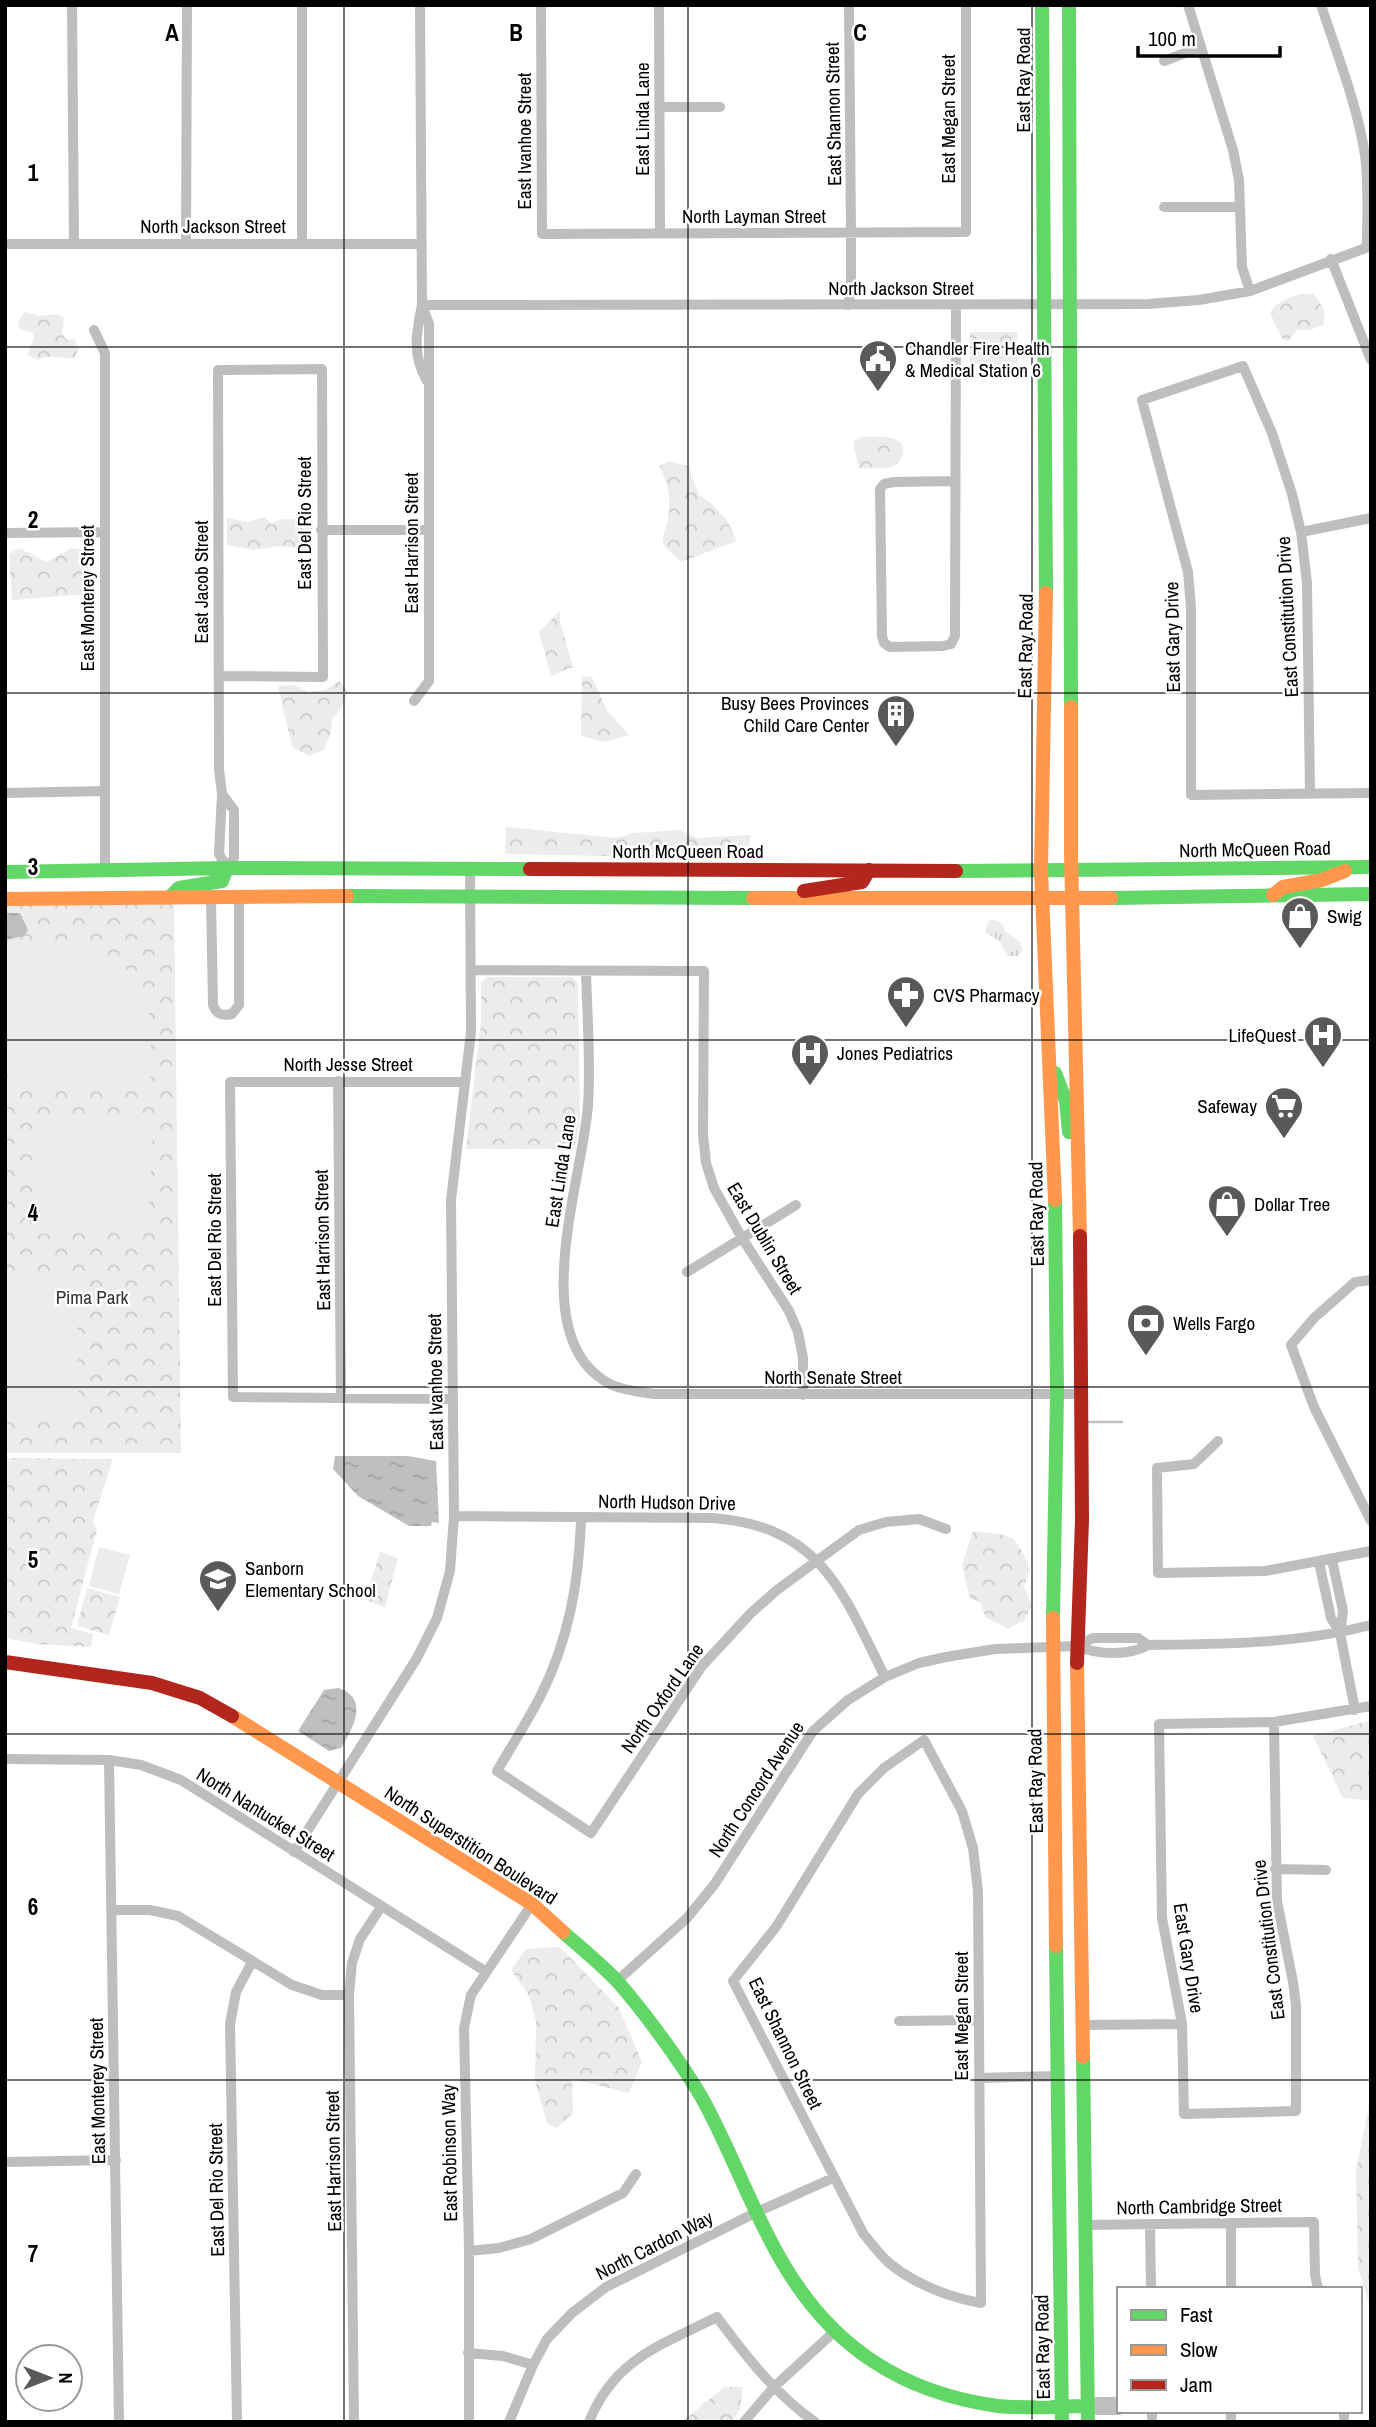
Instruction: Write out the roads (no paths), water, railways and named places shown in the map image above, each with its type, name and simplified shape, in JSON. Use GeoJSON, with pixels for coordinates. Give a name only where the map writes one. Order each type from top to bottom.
{"type":"FeatureCollection","features":[{"type":"Feature","properties":{"kind":"main road","name":"East Ray Road"},"geometry":{"type":"LineString","coordinates":[[1042,5],[1046,590],[1041,871],[1050,1059],[1058,1394],[1053,1646],[1062,2422]]}},
{"type":"Feature","properties":{"kind":"main road"},"geometry":{"type":"LineString","coordinates":[[1069,5],[1071,870],[1080,1170],[1082,1520],[1077,1646],[1088,2422]]}},
{"type":"Feature","properties":{"kind":"main road"},"geometry":{"type":"LineString","coordinates":[[1272,896],[1283,887],[1322,880],[1364,867]]}},
{"type":"Feature","properties":{"kind":"main road","name":"North McQueen Road"},"geometry":{"type":"LineString","coordinates":[[5,872],[227,868],[1041,871],[1364,867]]}},
{"type":"Feature","properties":{"kind":"main road"},"geometry":{"type":"LineString","coordinates":[[171,897],[179,888],[222,881],[227,868]]}},
{"type":"Feature","properties":{"kind":"main road"},"geometry":{"type":"LineString","coordinates":[[775,898],[862,882],[869,870]]}},
{"type":"Feature","properties":{"kind":"main road"},"geometry":{"type":"LineString","coordinates":[[5,899],[471,896],[1042,899],[1371,894]]}},
{"type":"Feature","properties":{"kind":"main road"},"geometry":{"type":"LineString","coordinates":[[1050,1059],[1066,1101],[1072,1160],[1080,1170]]}},
{"type":"Feature","properties":{"kind":"main road","name":"North Superstition Boulevard"},"geometry":{"type":"LineString","coordinates":[[5,1662],[152,1682],[186,1692],[219,1707],[532,1904],[617,1981],[656,2031],[701,2097],[783,2264],[809,2304],[835,2331],[872,2361],[903,2379],[941,2395],[1000,2406],[1088,2406]]}},
{"type":"Feature","properties":{"kind":"street"},"geometry":{"type":"LineString","coordinates":[[72,5],[74,243]]}},
{"type":"Feature","properties":{"kind":"street"},"geometry":{"type":"LineString","coordinates":[[186,244],[187,5]]}},
{"type":"Feature","properties":{"kind":"street"},"geometry":{"type":"LineString","coordinates":[[302,5],[302,244]]}},
{"type":"Feature","properties":{"kind":"street","name":"East Harrison Street"},"geometry":{"type":"LineString","coordinates":[[414,701],[429,681],[429,324],[422,305],[420,5]]}},
{"type":"Feature","properties":{"kind":"street","name":"East Ivanhoe Street"},"geometry":{"type":"LineString","coordinates":[[541,5],[542,234]]}},
{"type":"Feature","properties":{"kind":"street","name":"East Linda Lane"},"geometry":{"type":"LineString","coordinates":[[659,5],[660,233]]}},
{"type":"Feature","properties":{"kind":"street","name":"East Shannon Street"},"geometry":{"type":"LineString","coordinates":[[848,305],[851,290],[849,5]]}},
{"type":"Feature","properties":{"kind":"street","name":"East Megan Street"},"geometry":{"type":"LineString","coordinates":[[965,5],[965,232]]}},
{"type":"Feature","properties":{"kind":"street"},"geometry":{"type":"LineString","coordinates":[[1188,5],[1233,150],[1239,180],[1242,267],[1250,291]]}},
{"type":"Feature","properties":{"kind":"street"},"geometry":{"type":"LineString","coordinates":[[1321,5],[1351,100],[1364,154],[1369,246]]}},
{"type":"Feature","properties":{"kind":"street"},"geometry":{"type":"LineString","coordinates":[[1164,61],[1201,47]]}},
{"type":"Feature","properties":{"kind":"street"},"geometry":{"type":"LineString","coordinates":[[660,107],[720,107]]}},
{"type":"Feature","properties":{"kind":"street"},"geometry":{"type":"LineString","coordinates":[[1164,207],[1240,207]]}},
{"type":"Feature","properties":{"kind":"street","name":"North Layman Street"},"geometry":{"type":"LineString","coordinates":[[542,234],[965,232]]}},
{"type":"Feature","properties":{"kind":"street","name":"North Jackson Street"},"geometry":{"type":"LineString","coordinates":[[5,244],[421,244]]}},
{"type":"Feature","properties":{"kind":"street","name":"North Jackson Street"},"geometry":{"type":"LineString","coordinates":[[422,305],[1148,304],[1199,300],[1250,291],[1369,246]]}},
{"type":"Feature","properties":{"kind":"street"},"geometry":{"type":"LineString","coordinates":[[1331,259],[1371,360]]}},
{"type":"Feature","properties":{"kind":"street"},"geometry":{"type":"LineString","coordinates":[[955,481],[894,482],[884,484],[880,489],[882,636],[884,643],[890,647],[943,646],[951,643],[955,636],[956,305]]}},
{"type":"Feature","properties":{"kind":"street","name":"East Monterey Street"},"geometry":{"type":"LineString","coordinates":[[94,330],[104,353],[106,869]]}},
{"type":"Feature","properties":{"kind":"street","name":"East Gary Drive"},"geometry":{"type":"LineString","coordinates":[[1243,366],[1142,400],[1188,572],[1191,608],[1191,795],[1310,793]]}},
{"type":"Feature","properties":{"kind":"street","name":"East Constitution Drive"},"geometry":{"type":"LineString","coordinates":[[1243,366],[1272,433],[1301,532],[1307,583],[1310,793]]}},
{"type":"Feature","properties":{"kind":"street","name":"East Del Rio Street"},"geometry":{"type":"LineString","coordinates":[[218,370],[322,369],[323,677],[219,676]]}},
{"type":"Feature","properties":{"kind":"street","name":"East Jacob Street"},"geometry":{"type":"LineString","coordinates":[[218,370],[219,769],[222,794],[234,810],[233,858],[227,868]]}},
{"type":"Feature","properties":{"kind":"street"},"geometry":{"type":"LineString","coordinates":[[1301,532],[1371,518]]}},
{"type":"Feature","properties":{"kind":"street"},"geometry":{"type":"LineString","coordinates":[[321,530],[429,530]]}},
{"type":"Feature","properties":{"kind":"street"},"geometry":{"type":"LineString","coordinates":[[5,533],[105,532]]}},
{"type":"Feature","properties":{"kind":"street"},"geometry":{"type":"LineString","coordinates":[[5,793],[105,791]]}},
{"type":"Feature","properties":{"kind":"street"},"geometry":{"type":"LineString","coordinates":[[1310,793],[1371,793]]}},
{"type":"Feature","properties":{"kind":"street","name":"East Ivanhoe Street"},"geometry":{"type":"LineString","coordinates":[[294,1852],[417,1658],[438,1618],[450,1571],[454,1516],[451,1200],[471,1032],[470,869]]}},
{"type":"Feature","properties":{"kind":"street"},"geometry":{"type":"LineString","coordinates":[[211,897],[212,1005],[223,1015],[232,1014],[239,1005],[239,897]]}},
{"type":"Feature","properties":{"kind":"street"},"geometry":{"type":"LineString","coordinates":[[471,970],[586,971]]}},
{"type":"Feature","properties":{"kind":"street","name":"East Linda Lane"},"geometry":{"type":"LineString","coordinates":[[586,971],[588,1105],[565,1250],[565,1282],[566,1321],[572,1341],[592,1370]]}},
{"type":"Feature","properties":{"kind":"street","name":"East Dublin Street"},"geometry":{"type":"LineString","coordinates":[[586,971],[704,971],[703,1135],[706,1163],[714,1188],[742,1238],[789,1311],[798,1332],[803,1358],[803,1395]]}},
{"type":"Feature","properties":{"kind":"street","name":"East Harrison Street"},"geometry":{"type":"LineString","coordinates":[[338,1081],[341,1398]]}},
{"type":"Feature","properties":{"kind":"street","name":"East Del Rio Street"},"geometry":{"type":"LineString","coordinates":[[230,1082],[233,1397],[341,1398]]}},
{"type":"Feature","properties":{"kind":"street","name":"North Jesse Street"},"geometry":{"type":"LineString","coordinates":[[230,1082],[465,1082]]}},
{"type":"Feature","properties":{"kind":"street"},"geometry":{"type":"LineString","coordinates":[[687,1272],[796,1205]]}},
{"type":"Feature","properties":{"kind":"street"},"geometry":{"type":"LineString","coordinates":[[1371,1280],[1355,1282],[1314,1318],[1291,1345],[1314,1407],[1371,1521]]}},
{"type":"Feature","properties":{"kind":"street","name":"North Senate Street"},"geometry":{"type":"LineString","coordinates":[[592,1370],[611,1385],[630,1391],[803,1395],[1081,1394]]}},
{"type":"Feature","properties":{"kind":"street"},"geometry":{"type":"LineString","coordinates":[[341,1398],[452,1399]]}},
{"type":"Feature","properties":{"kind":"street"},"geometry":{"type":"LineString","coordinates":[[1218,1441],[1194,1464],[1157,1468],[1158,1573],[1256,1572],[1371,1551]]}},
{"type":"Feature","properties":{"kind":"street","name":"North Hudson Drive"},"geometry":{"type":"LineString","coordinates":[[454,1516],[742,1520],[793,1542],[818,1561],[841,1588],[885,1677]]}},
{"type":"Feature","properties":{"kind":"street","name":"North Oxford Lane"},"geometry":{"type":"LineString","coordinates":[[582,1519],[579,1569],[571,1613],[559,1654],[541,1696],[497,1772],[591,1833],[702,1666],[760,1606],[859,1530],[886,1522],[919,1519],[946,1529]]}},
{"type":"Feature","properties":{"kind":"street"},"geometry":{"type":"LineString","coordinates":[[1332,1560],[1343,1611],[1340,1633],[1354,1710]]}},
{"type":"Feature","properties":{"kind":"street"},"geometry":{"type":"LineString","coordinates":[[1319,1562],[1331,1618],[1340,1633]]}},
{"type":"Feature","properties":{"kind":"street","name":"North Concord Avenue"},"geometry":{"type":"LineString","coordinates":[[617,1981],[687,1918],[714,1885],[813,1731],[848,1700],[885,1677],[919,1663],[946,1657],[995,1648],[1077,1646],[1088,1638],[1139,1638],[1148,1645],[1263,1642],[1340,1633],[1371,1625]]}},
{"type":"Feature","properties":{"kind":"street"},"geometry":{"type":"LineString","coordinates":[[1273,1722],[1371,1706]]}},
{"type":"Feature","properties":{"kind":"street","name":"East Gary Drive"},"geometry":{"type":"LineString","coordinates":[[1184,2114],[1182,2024],[1163,1918],[1158,1724],[1273,1722]]}},
{"type":"Feature","properties":{"kind":"street","name":"East Constitution Drive"},"geometry":{"type":"LineString","coordinates":[[1184,2114],[1296,2111],[1296,2006],[1277,1901],[1275,1869],[1273,1722]]}},
{"type":"Feature","properties":{"kind":"street","name":"East Shannon Street"},"geometry":{"type":"LineString","coordinates":[[924,1740],[884,1768],[858,1794],[776,1927],[733,1981],[863,2233],[887,2261],[934,2289],[959,2299],[981,2303]]}},
{"type":"Feature","properties":{"kind":"street","name":"East Megan Street"},"geometry":{"type":"LineString","coordinates":[[924,1740],[962,1811],[973,1848],[978,1891],[981,2303]]}},
{"type":"Feature","properties":{"kind":"street","name":"North Nantucket Street"},"geometry":{"type":"LineString","coordinates":[[5,1759],[109,1760],[141,1765],[181,1780],[485,1971]]}},
{"type":"Feature","properties":{"kind":"street","name":"East Monterey Street"},"geometry":{"type":"LineString","coordinates":[[109,1760],[119,2422]]}},
{"type":"Feature","properties":{"kind":"street"},"geometry":{"type":"LineString","coordinates":[[1275,1869],[1326,1870]]}},
{"type":"Feature","properties":{"kind":"street","name":"East Robinson Way"},"geometry":{"type":"LineString","coordinates":[[469,2422],[469,2251],[464,2028],[471,1994],[532,1904]]}},
{"type":"Feature","properties":{"kind":"street","name":"East Harrison Street"},"geometry":{"type":"LineString","coordinates":[[354,2422],[349,1995],[352,1963],[360,1939],[381,1907]]}},
{"type":"Feature","properties":{"kind":"street"},"geometry":{"type":"LineString","coordinates":[[113,1910],[149,1910],[178,1916],[292,1985],[322,1994],[349,1995]]}},
{"type":"Feature","properties":{"kind":"street","name":"East Del Rio Street"},"geometry":{"type":"LineString","coordinates":[[237,2422],[230,2024],[236,1992],[252,1962]]}},
{"type":"Feature","properties":{"kind":"street"},"geometry":{"type":"LineString","coordinates":[[899,2021],[979,2020]]}},
{"type":"Feature","properties":{"kind":"street"},"geometry":{"type":"LineString","coordinates":[[1082,2025],[1182,2024]]}},
{"type":"Feature","properties":{"kind":"street"},"geometry":{"type":"LineString","coordinates":[[979,2078],[1058,2076]]}},
{"type":"Feature","properties":{"kind":"street"},"geometry":{"type":"LineString","coordinates":[[5,2162],[116,2160]]}},
{"type":"Feature","properties":{"kind":"street"},"geometry":{"type":"LineString","coordinates":[[469,2251],[499,2248],[531,2239],[624,2193],[636,2174]]}},
{"type":"Feature","properties":{"kind":"street","name":"North Cardon Way"},"geometry":{"type":"LineString","coordinates":[[509,2422],[533,2365],[548,2339],[572,2313],[606,2287],[757,2212],[833,2178]]}},
{"type":"Feature","properties":{"kind":"street","name":"North Cambridge Street"},"geometry":{"type":"LineString","coordinates":[[1085,2225],[1314,2221],[1318,2287]]}},
{"type":"Feature","properties":{"kind":"street"},"geometry":{"type":"LineString","coordinates":[[1150,2224],[1151,2287]]}},
{"type":"Feature","properties":{"kind":"street"},"geometry":{"type":"LineString","coordinates":[[1231,2224],[1231,2287]]}},
{"type":"Feature","properties":{"kind":"street"},"geometry":{"type":"LineString","coordinates":[[589,2422],[598,2398],[622,2369],[645,2353],[718,2317],[743,2353],[774,2387],[815,2422]]}},
{"type":"Feature","properties":{"kind":"street"},"geometry":{"type":"LineString","coordinates":[[744,2422],[774,2387],[835,2331]]}},
{"type":"Feature","properties":{"kind":"street"},"geometry":{"type":"LineString","coordinates":[[468,2353],[503,2357],[533,2365]]}},
{"type":"Feature","properties":{"kind":"street"},"geometry":{"type":"LineString","coordinates":[[1088,2406],[1097,2402],[1117,2402]]}},
{"type":"Feature","properties":{"kind":"street"},"geometry":{"type":"LineString","coordinates":[[1088,2406],[1097,2410],[1117,2410]]}},
{"type":"Feature","properties":{"kind":"water"},"geometry":{"type":"Polygon","coordinates":[[[5,913],[20,913],[28,930],[24,936],[5,940],[5,913]]]}},
{"type":"Feature","properties":{"kind":"water"},"geometry":{"type":"Polygon","coordinates":[[[335,1456],[408,1456],[436,1461],[439,1523],[432,1522],[431,1526],[409,1526],[358,1496],[333,1469],[335,1456]]]}},
{"type":"Feature","properties":{"kind":"water"},"geometry":{"type":"Polygon","coordinates":[[[338,1688],[354,1699],[356,1714],[341,1748],[329,1751],[298,1731],[324,1690],[338,1688]]]}},
{"type":"Feature","properties":{"kind":"waterway"},"geometry":{"type":"LineString","coordinates":[[1087,1422],[1122,1422]]}},
{"type":"Feature","properties":{"kind":"place","name":"Chandler Fire Health & Medical Station 6"},"geometry":{"type":"Point","coordinates":[878,393]}},
{"type":"Feature","properties":{"kind":"place","name":"Busy Bees Provinces Child Care Center"},"geometry":{"type":"Point","coordinates":[896,748]}},
{"type":"Feature","properties":{"kind":"place","name":"Swig"},"geometry":{"type":"Point","coordinates":[1300,950]}},
{"type":"Feature","properties":{"kind":"place","name":"CVS Pharmacy"},"geometry":{"type":"Point","coordinates":[906,1029]}},
{"type":"Feature","properties":{"kind":"place","name":"LifeQuest"},"geometry":{"type":"Point","coordinates":[1323,1069]}},
{"type":"Feature","properties":{"kind":"place","name":"Jones Pediatrics"},"geometry":{"type":"Point","coordinates":[810,1087]}},
{"type":"Feature","properties":{"kind":"place","name":"Safeway"},"geometry":{"type":"Point","coordinates":[1284,1140]}},
{"type":"Feature","properties":{"kind":"place","name":"Dollar Tree"},"geometry":{"type":"Point","coordinates":[1227,1238]}},
{"type":"Feature","properties":{"kind":"place","name":"Wells Fargo"},"geometry":{"type":"Point","coordinates":[1146,1357]}},
{"type":"Feature","properties":{"kind":"place","name":"Sanborn Elementary School"},"geometry":{"type":"Point","coordinates":[218,1613]}},
{"type":"Feature","properties":{"kind":"park label","name":"Pima Park"},"geometry":{"type":"Point","coordinates":[92,1297]}}]}
